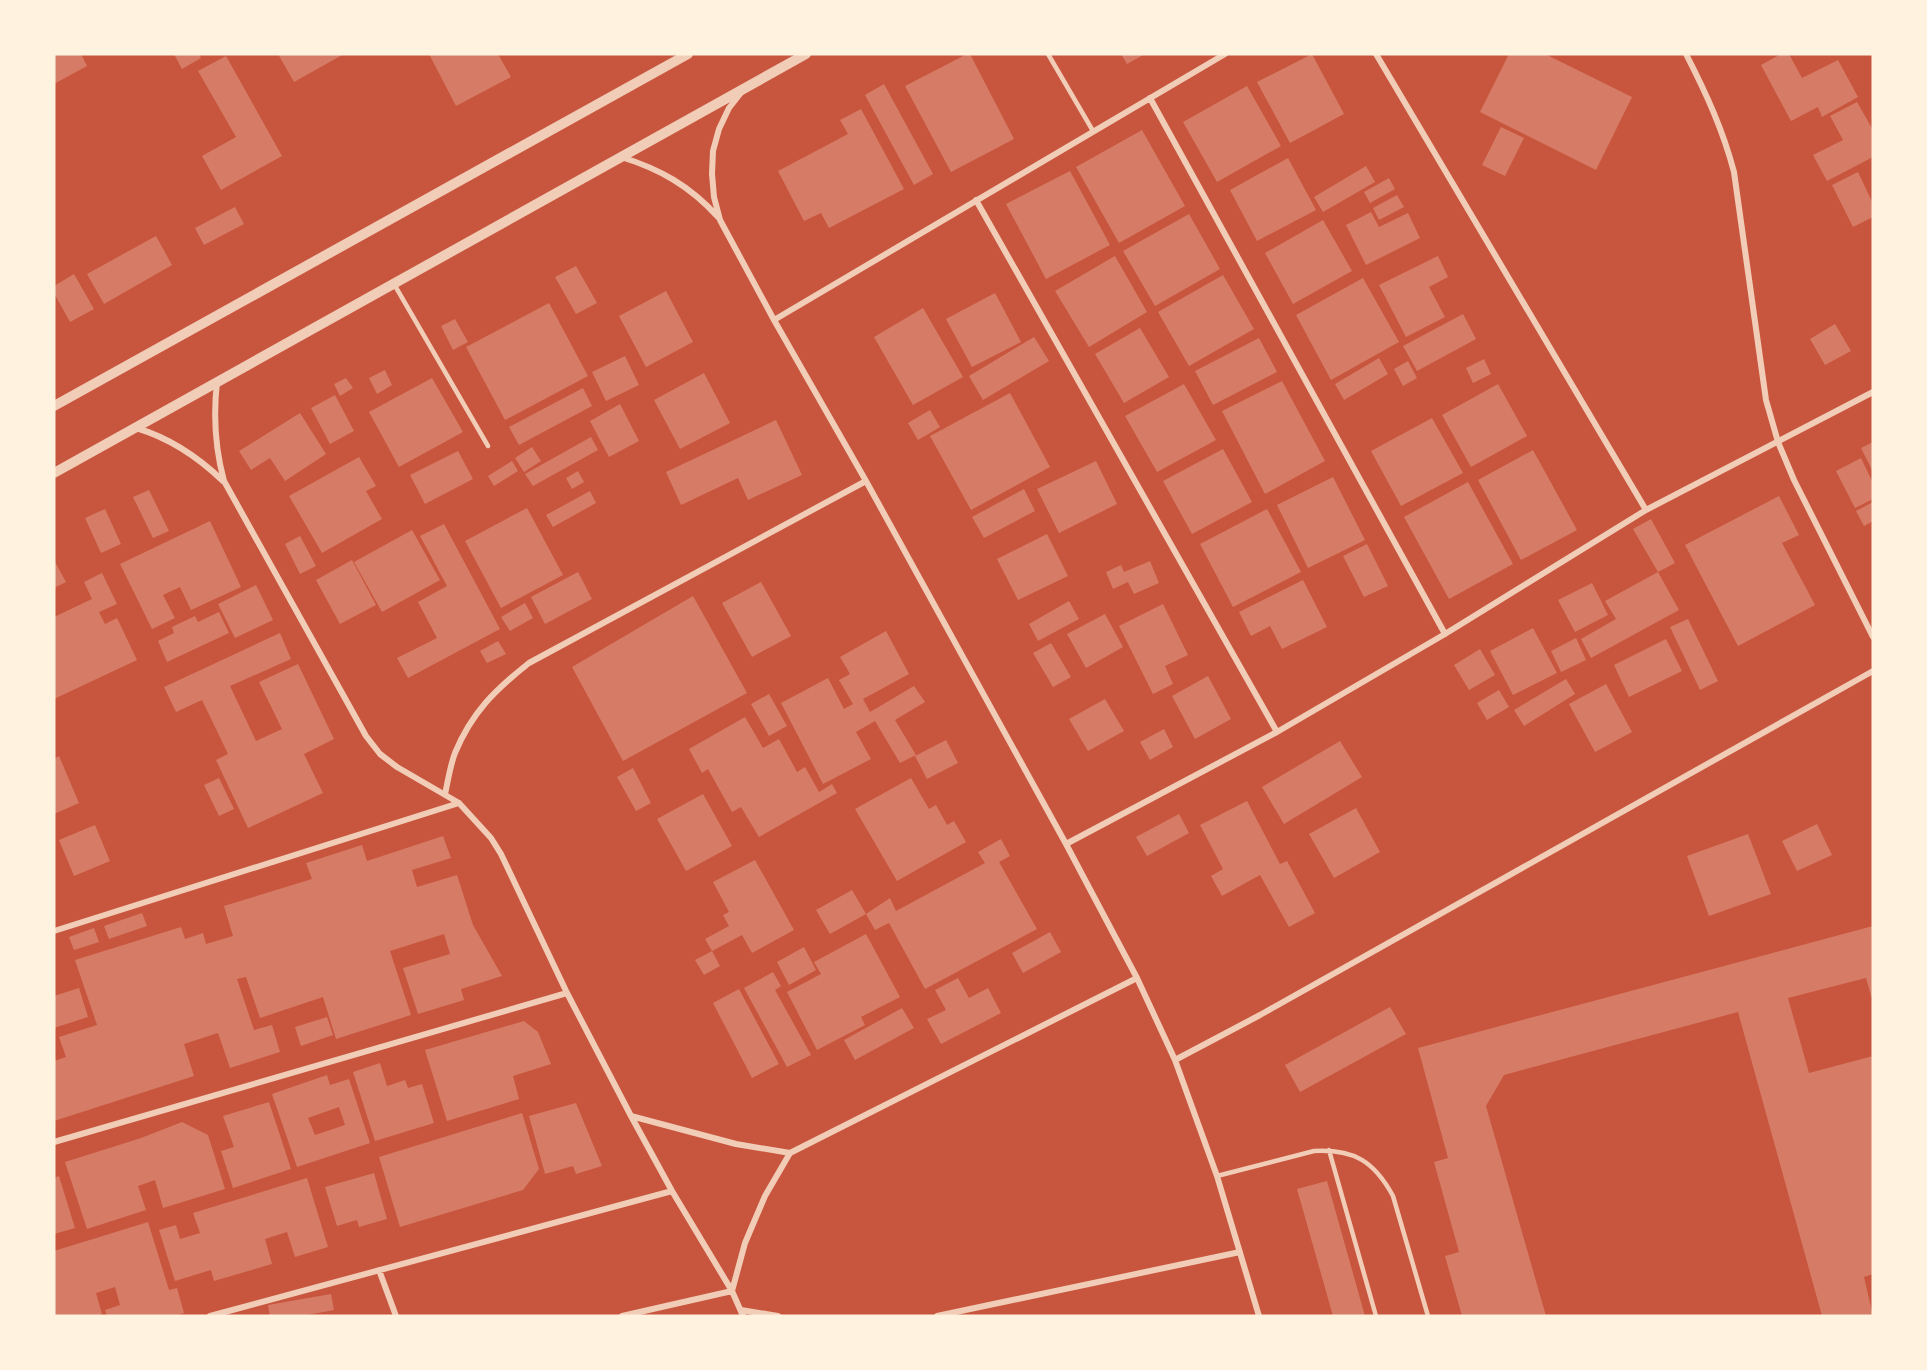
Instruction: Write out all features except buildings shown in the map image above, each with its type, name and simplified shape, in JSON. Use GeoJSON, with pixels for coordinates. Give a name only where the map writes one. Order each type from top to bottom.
{"type":"FeatureCollection","features":[{"type":"Feature","properties":{"kind":"street"},"geometry":{"type":"LineString","coordinates":[[54,406],[688,54]]}},
{"type":"Feature","properties":{"kind":"street"},"geometry":{"type":"LineString","coordinates":[[54,473],[806,54]]}},
{"type":"Feature","properties":{"kind":"street"},"geometry":{"type":"LineString","coordinates":[[774,320],[1225,54]]}},
{"type":"Feature","properties":{"kind":"street"},"geometry":{"type":"LineString","coordinates":[[1376,54],[1646,510]]}},
{"type":"Feature","properties":{"kind":"street"},"geometry":{"type":"LineString","coordinates":[[1686,54],[1714,110],[1726,141],[1734,172],[1766,400],[1778,442],[1794,480],[1873,637]]}},
{"type":"Feature","properties":{"kind":"street"},"geometry":{"type":"LineString","coordinates":[[720,220],[714,197],[713,151],[719,129],[729,108],[744,89]]}},
{"type":"Feature","properties":{"kind":"street"},"geometry":{"type":"LineString","coordinates":[[1150,98],[1445,634]]}},
{"type":"Feature","properties":{"kind":"street"},"geometry":{"type":"LineString","coordinates":[[620,157],[643,164],[685,186],[720,220],[1066,844],[1137,978],[1175,1060],[1216,1176],[1258,1316]]}},
{"type":"Feature","properties":{"kind":"street"},"geometry":{"type":"LineString","coordinates":[[976,200],[1277,732]]}},
{"type":"Feature","properties":{"kind":"street"},"geometry":{"type":"LineString","coordinates":[[217,382],[214,422],[224,482],[366,736],[380,754],[398,767],[459,803],[491,838],[501,854],[567,993],[672,1191],[732,1291],[742,1313],[778,1316]]}},
{"type":"Feature","properties":{"kind":"street"},"geometry":{"type":"LineString","coordinates":[[1066,844],[1277,732],[1445,634],[1646,510],[1873,392]]}},
{"type":"Feature","properties":{"kind":"street"},"geometry":{"type":"LineString","coordinates":[[134,427],[174,443],[208,467],[224,482]]}},
{"type":"Feature","properties":{"kind":"street"},"geometry":{"type":"LineString","coordinates":[[445,794],[455,754],[472,718],[498,688],[529,663],[866,481]]}},
{"type":"Feature","properties":{"kind":"street"},"geometry":{"type":"LineString","coordinates":[[1175,1060],[1271,1009],[1873,671]]}},
{"type":"Feature","properties":{"kind":"street"},"geometry":{"type":"LineString","coordinates":[[54,931],[459,803]]}},
{"type":"Feature","properties":{"kind":"street"},"geometry":{"type":"LineString","coordinates":[[732,1291],[745,1243],[765,1196],[790,1153],[1137,978]]}},
{"type":"Feature","properties":{"kind":"street"},"geometry":{"type":"LineString","coordinates":[[54,1142],[567,993]]}},
{"type":"Feature","properties":{"kind":"street"},"geometry":{"type":"LineString","coordinates":[[632,1116],[736,1144],[790,1153]]}},
{"type":"Feature","properties":{"kind":"street"},"geometry":{"type":"LineString","coordinates":[[210,1316],[672,1191]]}},
{"type":"Feature","properties":{"kind":"street"},"geometry":{"type":"LineString","coordinates":[[937,1316],[1240,1252]]}},
{"type":"Feature","properties":{"kind":"street"},"geometry":{"type":"LineString","coordinates":[[380,1270],[396,1316]]}},
{"type":"Feature","properties":{"kind":"street"},"geometry":{"type":"LineString","coordinates":[[622,1316],[732,1291]]}},
{"type":"Feature","properties":{"kind":"lane"},"geometry":{"type":"LineString","coordinates":[[1048,54],[1093,131]]}},
{"type":"Feature","properties":{"kind":"lane"},"geometry":{"type":"LineString","coordinates":[[394,284],[488,446]]}},
{"type":"Feature","properties":{"kind":"lane"},"geometry":{"type":"LineString","coordinates":[[1329,1150],[1376,1316]]}},
{"type":"Feature","properties":{"kind":"lane"},"geometry":{"type":"LineString","coordinates":[[1216,1176],[1314,1151],[1329,1150],[1349,1153],[1368,1163],[1383,1178],[1393,1196],[1428,1316]]}}]}
